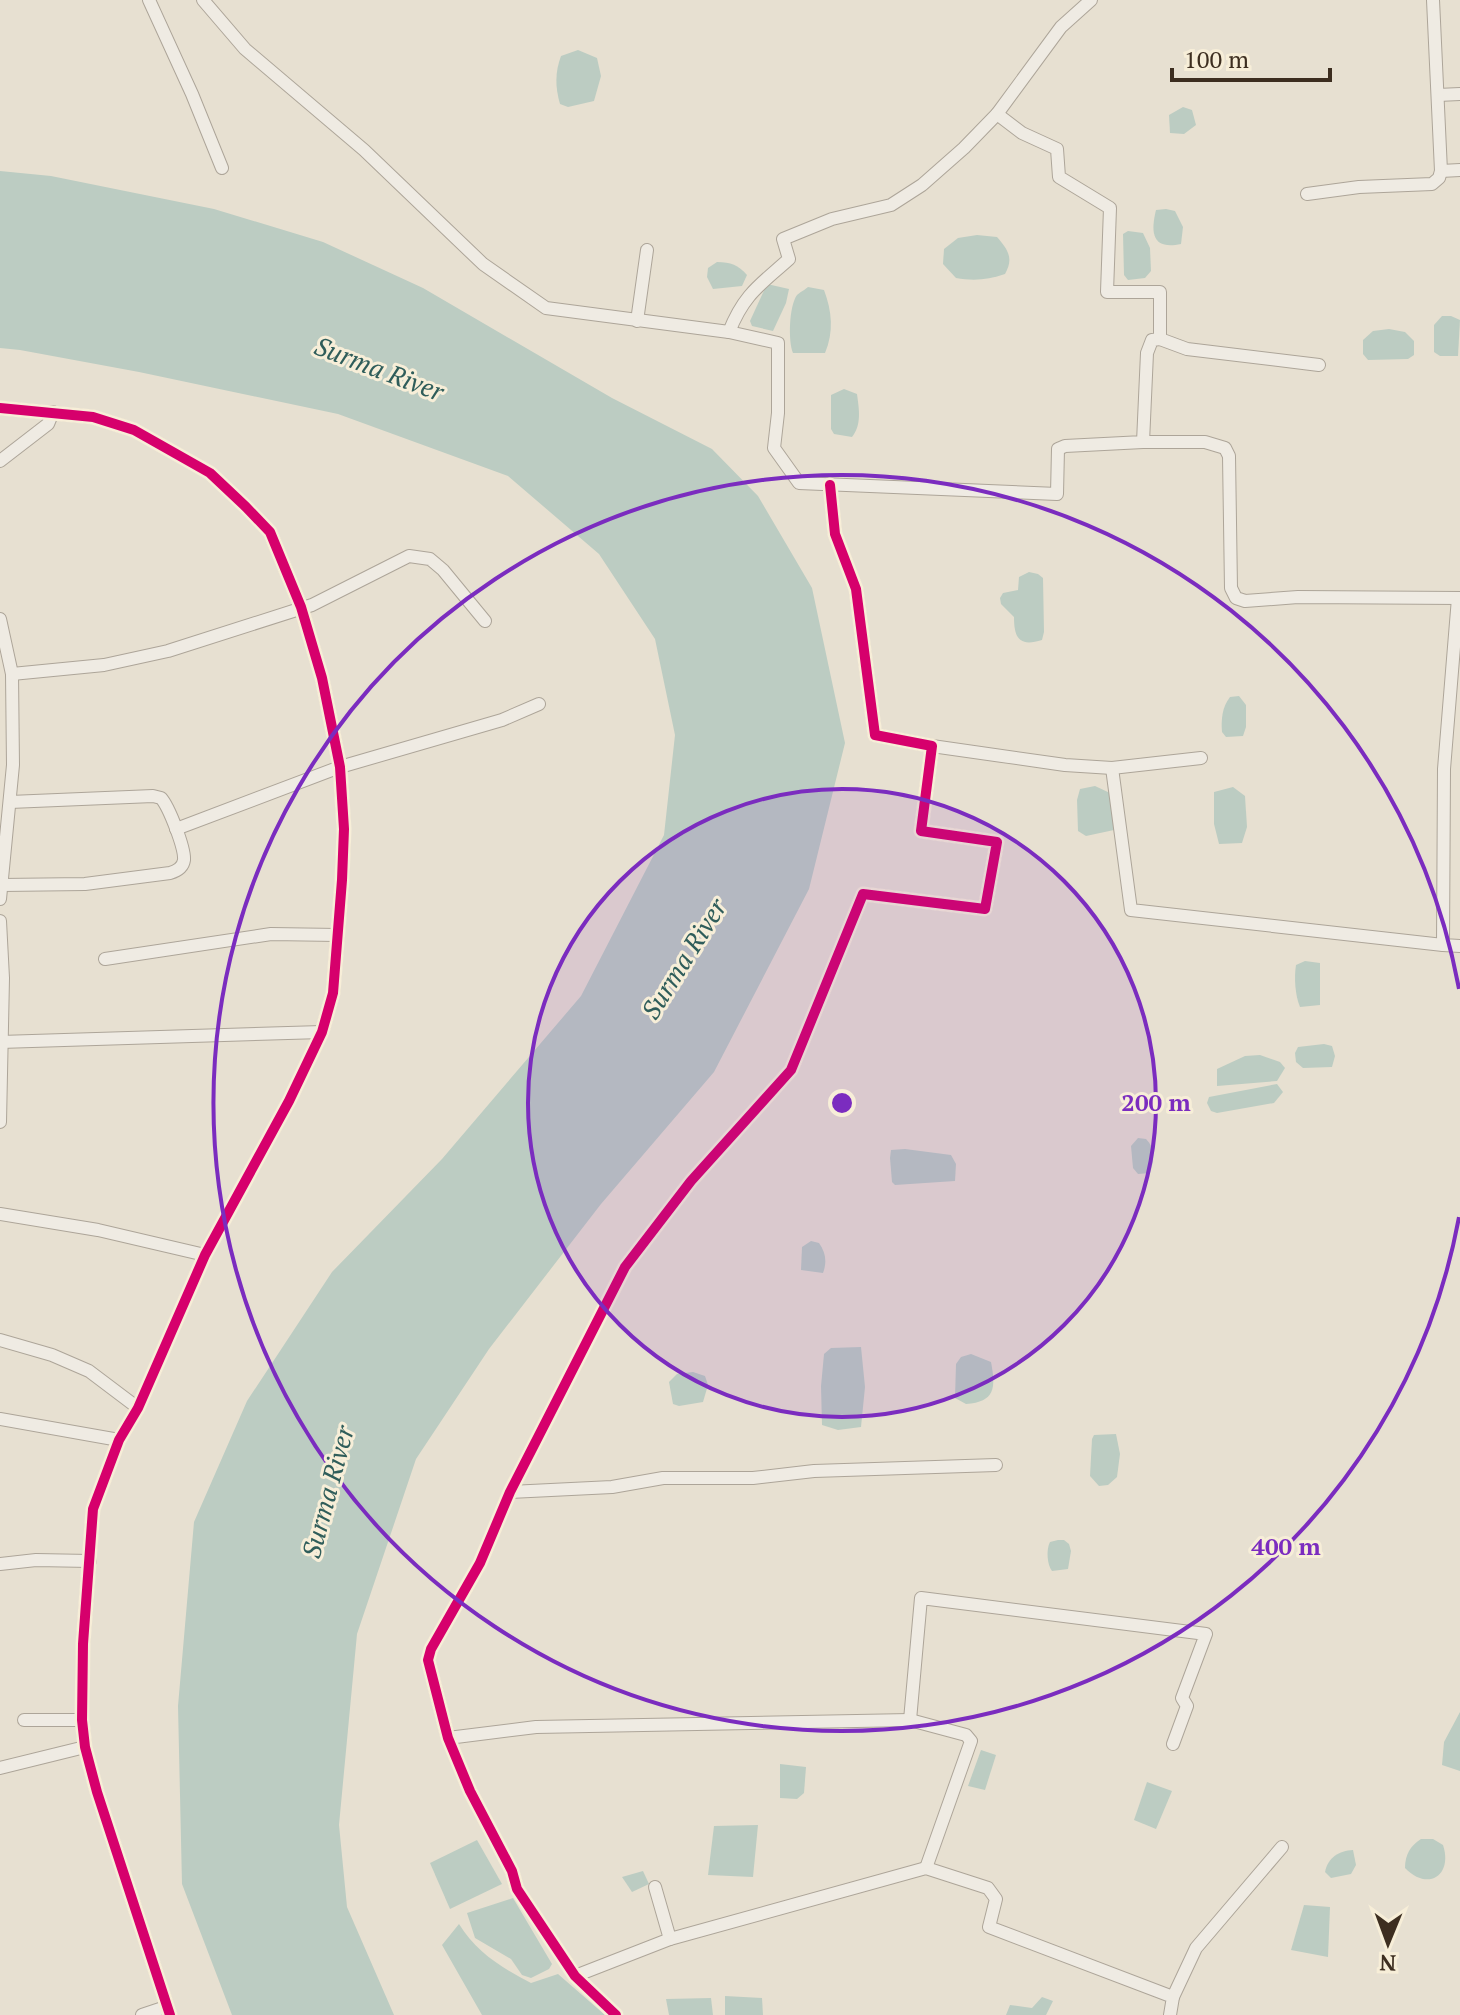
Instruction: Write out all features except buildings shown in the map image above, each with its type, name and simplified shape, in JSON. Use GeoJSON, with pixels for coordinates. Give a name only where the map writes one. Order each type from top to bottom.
{"type":"FeatureCollection","features":[{"type":"Feature","properties":{"kind":"street"},"geometry":{"type":"LineString","coordinates":[[149,0],[222,168]]}},
{"type":"Feature","properties":{"kind":"street"},"geometry":{"type":"LineString","coordinates":[[203,0],[245,49],[364,150],[483,264],[546,308],[729,332],[778,343],[778,413],[774,448],[799,483],[1057,494],[1058,449],[1065,446],[1205,442],[1225,448],[1229,456],[1231,588],[1236,598],[1245,601],[1298,597],[1459,598],[1444,769],[1443,945]]}},
{"type":"Feature","properties":{"kind":"street"},"geometry":{"type":"LineString","coordinates":[[729,332],[737,312],[760,281],[789,259],[783,239],[832,219],[891,205],[933,176],[997,114],[1061,27],[1091,0]]}},
{"type":"Feature","properties":{"kind":"street"},"geometry":{"type":"LineString","coordinates":[[1307,194],[1359,187],[1432,184],[1439,178],[1433,0]]}},
{"type":"Feature","properties":{"kind":"street"},"geometry":{"type":"LineString","coordinates":[[1438,95],[1460,94]]}},
{"type":"Feature","properties":{"kind":"street"},"geometry":{"type":"LineString","coordinates":[[997,114],[1022,133],[1057,149],[1059,177],[1110,208],[1107,292],[1160,292],[1160,339]]}},
{"type":"Feature","properties":{"kind":"street"},"geometry":{"type":"LineString","coordinates":[[1441,171],[1460,170]]}},
{"type":"Feature","properties":{"kind":"street"},"geometry":{"type":"LineString","coordinates":[[637,321],[647,250]]}},
{"type":"Feature","properties":{"kind":"street"},"geometry":{"type":"LineString","coordinates":[[1143,442],[1147,353],[1152,340],[1160,339],[1187,349],[1319,365]]}},
{"type":"Feature","properties":{"kind":"street"},"geometry":{"type":"LineString","coordinates":[[0,408],[93,417],[134,430],[210,473],[270,532],[301,607],[322,678],[340,767],[344,829],[338,935],[333,993],[322,1032],[289,1101],[205,1255],[138,1408],[119,1440],[93,1509],[83,1644],[82,1720],[85,1747],[97,1792],[168,2011],[142,2015]]}},
{"type":"Feature","properties":{"kind":"street"},"geometry":{"type":"LineString","coordinates":[[0,461],[48,424],[53,412]]}},
{"type":"Feature","properties":{"kind":"street"},"geometry":{"type":"LineString","coordinates":[[830,485],[835,534],[856,589],[875,735],[1065,765],[1112,768],[1201,758]]}},
{"type":"Feature","properties":{"kind":"street"},"geometry":{"type":"LineString","coordinates":[[12,674],[104,665],[168,651],[312,605],[409,556],[430,559],[443,570],[485,621]]}},
{"type":"Feature","properties":{"kind":"street"},"geometry":{"type":"LineString","coordinates":[[0,619],[12,674],[6,766],[10,802],[1,892],[170,873],[183,863],[176,829],[164,801],[153,796],[10,802]]}},
{"type":"Feature","properties":{"kind":"street"},"geometry":{"type":"LineString","coordinates":[[176,829],[340,767],[502,720],[539,704]]}},
{"type":"Feature","properties":{"kind":"street"},"geometry":{"type":"LineString","coordinates":[[616,2015],[575,1976],[517,1889],[512,1871],[470,1791],[448,1738],[428,1660],[431,1649],[480,1563],[510,1492],[625,1267],[691,1181],[791,1070],[863,894],[985,909],[997,842],[921,831],[932,746]]}},
{"type":"Feature","properties":{"kind":"street"},"geometry":{"type":"LineString","coordinates":[[1112,768],[1131,910],[1460,946]]}},
{"type":"Feature","properties":{"kind":"street"},"geometry":{"type":"LineString","coordinates":[[0,921],[0,1122]]}},
{"type":"Feature","properties":{"kind":"street"},"geometry":{"type":"LineString","coordinates":[[105,959],[271,934],[338,935]]}},
{"type":"Feature","properties":{"kind":"street"},"geometry":{"type":"LineString","coordinates":[[1,1042],[322,1032]]}},
{"type":"Feature","properties":{"kind":"street"},"geometry":{"type":"LineString","coordinates":[[0,1214],[98,1230],[205,1255]]}},
{"type":"Feature","properties":{"kind":"street"},"geometry":{"type":"LineString","coordinates":[[0,1340],[52,1355],[89,1371],[138,1408]]}},
{"type":"Feature","properties":{"kind":"street"},"geometry":{"type":"LineString","coordinates":[[0,1419],[119,1440]]}},
{"type":"Feature","properties":{"kind":"street"},"geometry":{"type":"LineString","coordinates":[[510,1492],[612,1487],[663,1478],[753,1478],[814,1471],[996,1465]]}},
{"type":"Feature","properties":{"kind":"street"},"geometry":{"type":"LineString","coordinates":[[0,1564],[36,1560],[90,1561]]}},
{"type":"Feature","properties":{"kind":"street"},"geometry":{"type":"LineString","coordinates":[[910,1720],[921,1598],[1206,1634],[1182,1698],[1187,1706],[1173,1744]]}},
{"type":"Feature","properties":{"kind":"street"},"geometry":{"type":"LineString","coordinates":[[24,1720],[82,1720]]}},
{"type":"Feature","properties":{"kind":"street"},"geometry":{"type":"LineString","coordinates":[[448,1738],[536,1727],[910,1720],[966,1735],[971,1741],[926,1868]]}},
{"type":"Feature","properties":{"kind":"street"},"geometry":{"type":"LineString","coordinates":[[0,1768],[85,1747]]}},
{"type":"Feature","properties":{"kind":"street"},"geometry":{"type":"LineString","coordinates":[[1170,2015],[1173,1997],[1196,1948],[1282,1847]]}},
{"type":"Feature","properties":{"kind":"street"},"geometry":{"type":"LineString","coordinates":[[575,1976],[670,1939],[926,1868],[988,1888],[996,1899],[989,1927],[1173,1997]]}},
{"type":"Feature","properties":{"kind":"street"},"geometry":{"type":"LineString","coordinates":[[655,1887],[670,1939]]}},
{"type":"Feature","properties":{"kind":"water"},"geometry":{"type":"Polygon","coordinates":[[[578,50],[597,58],[601,76],[594,101],[568,107],[560,104],[558,68],[561,56],[578,50]]]}},
{"type":"Feature","properties":{"kind":"water"},"geometry":{"type":"Polygon","coordinates":[[[1183,107],[1192,110],[1196,125],[1184,134],[1170,133],[1169,115],[1183,107]]]}},
{"type":"Feature","properties":{"kind":"water","name":"Surma River"},"geometry":{"type":"Polygon","coordinates":[[[0,171],[51,176],[214,209],[323,242],[423,288],[612,398],[712,449],[758,496],[812,588],[845,743],[809,889],[714,1072],[601,1204],[489,1349],[416,1459],[357,1634],[339,1825],[347,1907],[394,2015],[232,2015],[182,1884],[178,1706],[194,1522],[247,1401],[332,1272],[442,1159],[581,996],[664,835],[675,735],[655,639],[599,554],[508,476],[338,414],[139,372],[0,348],[0,171]]]}},
{"type":"Feature","properties":{"kind":"water"},"geometry":{"type":"Polygon","coordinates":[[[1156,210],[1175,211],[1183,227],[1181,244],[1164,245],[1156,238],[1153,226],[1156,210]]]}},
{"type":"Feature","properties":{"kind":"water"},"geometry":{"type":"Polygon","coordinates":[[[1128,231],[1143,233],[1150,248],[1151,271],[1145,278],[1128,280],[1124,275],[1123,234],[1128,231]]]}},
{"type":"Feature","properties":{"kind":"water"},"geometry":{"type":"Polygon","coordinates":[[[977,235],[997,237],[1004,246],[1009,259],[1005,274],[993,278],[956,278],[943,264],[944,249],[958,238],[977,235]]]}},
{"type":"Feature","properties":{"kind":"water"},"geometry":{"type":"Polygon","coordinates":[[[717,262],[734,265],[744,272],[747,275],[742,286],[713,289],[707,277],[708,268],[717,262]]]}},
{"type":"Feature","properties":{"kind":"water"},"geometry":{"type":"Polygon","coordinates":[[[767,284],[789,289],[773,331],[752,326],[750,321],[767,284]]]}},
{"type":"Feature","properties":{"kind":"water"},"geometry":{"type":"Polygon","coordinates":[[[808,287],[824,290],[829,306],[831,329],[825,353],[793,353],[791,348],[792,307],[797,295],[808,287]]]}},
{"type":"Feature","properties":{"kind":"water"},"geometry":{"type":"Polygon","coordinates":[[[1442,316],[1460,320],[1458,356],[1440,356],[1434,352],[1434,325],[1442,316]]]}},
{"type":"Feature","properties":{"kind":"water"},"geometry":{"type":"Polygon","coordinates":[[[1389,329],[1405,332],[1414,341],[1414,355],[1408,359],[1368,360],[1363,354],[1363,340],[1373,331],[1389,329]]]}},
{"type":"Feature","properties":{"kind":"water"},"geometry":{"type":"Polygon","coordinates":[[[844,389],[857,394],[859,422],[852,437],[834,434],[831,429],[831,395],[844,389]]]}},
{"type":"Feature","properties":{"kind":"water"},"geometry":{"type":"Polygon","coordinates":[[[1029,572],[1043,578],[1044,632],[1042,640],[1023,642],[1015,631],[1014,617],[1001,604],[1000,598],[1003,593],[1018,590],[1019,577],[1029,572]]]}},
{"type":"Feature","properties":{"kind":"water"},"geometry":{"type":"Polygon","coordinates":[[[1239,696],[1246,705],[1246,727],[1243,736],[1226,737],[1222,732],[1224,709],[1230,697],[1239,696]]]}},
{"type":"Feature","properties":{"kind":"water"},"geometry":{"type":"Polygon","coordinates":[[[1095,786],[1110,793],[1114,830],[1086,836],[1078,831],[1077,800],[1080,789],[1095,786]]]}},
{"type":"Feature","properties":{"kind":"water"},"geometry":{"type":"Polygon","coordinates":[[[1233,787],[1245,796],[1247,827],[1242,843],[1219,844],[1214,824],[1214,792],[1233,787]]]}},
{"type":"Feature","properties":{"kind":"water"},"geometry":{"type":"Polygon","coordinates":[[[1305,961],[1320,963],[1320,1005],[1300,1007],[1298,1002],[1296,965],[1305,961]]]}},
{"type":"Feature","properties":{"kind":"water"},"geometry":{"type":"Polygon","coordinates":[[[1332,1046],[1335,1056],[1332,1067],[1303,1068],[1296,1062],[1298,1047],[1332,1046]]]}},
{"type":"Feature","properties":{"kind":"water"},"geometry":{"type":"Polygon","coordinates":[[[1260,1055],[1280,1062],[1285,1068],[1277,1081],[1217,1086],[1217,1069],[1245,1056],[1260,1055]]]}},
{"type":"Feature","properties":{"kind":"water"},"geometry":{"type":"Polygon","coordinates":[[[1277,1084],[1283,1092],[1274,1103],[1217,1113],[1211,1111],[1207,1103],[1209,1097],[1277,1084]]]}},
{"type":"Feature","properties":{"kind":"water"},"geometry":{"type":"Polygon","coordinates":[[[1138,1138],[1146,1139],[1153,1151],[1150,1173],[1138,1174],[1133,1168],[1131,1146],[1138,1138]]]}},
{"type":"Feature","properties":{"kind":"water"},"geometry":{"type":"Polygon","coordinates":[[[891,1150],[951,1155],[956,1164],[955,1181],[895,1185],[892,1182],[891,1150]]]}},
{"type":"Feature","properties":{"kind":"water"},"geometry":{"type":"Polygon","coordinates":[[[811,1241],[819,1243],[823,1250],[823,1273],[801,1270],[802,1247],[811,1241]]]}},
{"type":"Feature","properties":{"kind":"water"},"geometry":{"type":"Polygon","coordinates":[[[861,1347],[865,1387],[861,1427],[838,1430],[822,1425],[824,1354],[831,1348],[861,1347]]]}},
{"type":"Feature","properties":{"kind":"water"},"geometry":{"type":"Polygon","coordinates":[[[971,1354],[991,1362],[993,1386],[988,1397],[966,1404],[955,1398],[956,1364],[961,1357],[971,1354]]]}},
{"type":"Feature","properties":{"kind":"water"},"geometry":{"type":"Polygon","coordinates":[[[693,1372],[705,1376],[708,1385],[703,1402],[673,1404],[669,1382],[677,1374],[693,1372]]]}},
{"type":"Feature","properties":{"kind":"water"},"geometry":{"type":"Polygon","coordinates":[[[1116,1434],[1120,1454],[1117,1477],[1108,1485],[1099,1486],[1090,1476],[1092,1439],[1094,1435],[1116,1434]]]}},
{"type":"Feature","properties":{"kind":"water"},"geometry":{"type":"Polygon","coordinates":[[[1058,1540],[1069,1544],[1068,1569],[1052,1571],[1048,1549],[1050,1542],[1058,1540]]]}},
{"type":"Feature","properties":{"kind":"water"},"geometry":{"type":"Polygon","coordinates":[[[1460,1712],[1460,1771],[1442,1765],[1444,1742],[1460,1712]]]}},
{"type":"Feature","properties":{"kind":"water"},"geometry":{"type":"Polygon","coordinates":[[[981,1750],[996,1755],[985,1790],[968,1786],[981,1750]]]}},
{"type":"Feature","properties":{"kind":"water"},"geometry":{"type":"Polygon","coordinates":[[[780,1764],[806,1767],[804,1793],[797,1799],[780,1798],[780,1764]]]}},
{"type":"Feature","properties":{"kind":"water"},"geometry":{"type":"Polygon","coordinates":[[[1147,1782],[1172,1791],[1156,1829],[1134,1820],[1147,1782]]]}},
{"type":"Feature","properties":{"kind":"water"},"geometry":{"type":"Polygon","coordinates":[[[758,1825],[753,1877],[708,1875],[714,1826],[758,1825]]]}},
{"type":"Feature","properties":{"kind":"water"},"geometry":{"type":"Polygon","coordinates":[[[1421,1839],[1433,1839],[1443,1845],[1445,1865],[1436,1877],[1430,1879],[1422,1879],[1405,1868],[1409,1851],[1421,1839]]]}},
{"type":"Feature","properties":{"kind":"water"},"geometry":{"type":"Polygon","coordinates":[[[477,1840],[502,1884],[450,1909],[430,1863],[477,1840]]]}},
{"type":"Feature","properties":{"kind":"water"},"geometry":{"type":"Polygon","coordinates":[[[1353,1850],[1356,1865],[1351,1874],[1331,1878],[1325,1872],[1335,1856],[1353,1850]]]}},
{"type":"Feature","properties":{"kind":"water"},"geometry":{"type":"Polygon","coordinates":[[[643,1871],[649,1884],[632,1892],[622,1877],[643,1871]]]}},
{"type":"Feature","properties":{"kind":"water"},"geometry":{"type":"Polygon","coordinates":[[[513,1898],[552,1964],[549,1969],[531,1978],[522,1975],[511,1959],[475,1938],[467,1913],[513,1898]]]}},
{"type":"Feature","properties":{"kind":"water"},"geometry":{"type":"Polygon","coordinates":[[[1304,1905],[1330,1907],[1328,1957],[1291,1950],[1304,1905]]]}},
{"type":"Feature","properties":{"kind":"water"},"geometry":{"type":"Polygon","coordinates":[[[459,1924],[482,1951],[510,1971],[531,1983],[558,1974],[605,2015],[482,2015],[442,1945],[459,1924]]]}},
{"type":"Feature","properties":{"kind":"water"},"geometry":{"type":"Polygon","coordinates":[[[725,1996],[762,1998],[763,2015],[725,2015],[725,1996]]]}},
{"type":"Feature","properties":{"kind":"water"},"geometry":{"type":"Polygon","coordinates":[[[1042,1997],[1053,2001],[1046,2015],[1006,2015],[1010,2005],[1032,2008],[1042,1997]]]}},
{"type":"Feature","properties":{"kind":"water"},"geometry":{"type":"Polygon","coordinates":[[[711,1998],[713,2015],[669,2015],[666,1999],[711,1998]]]}},
{"type":"Feature","properties":{"kind":"cycle path"},"geometry":{"type":"LineString","coordinates":[[0,408],[93,417],[134,430],[210,473],[270,532],[301,607],[322,678],[340,767],[344,829],[342,880],[333,993],[322,1032],[289,1101],[205,1255],[138,1408],[119,1440],[93,1509],[83,1644],[82,1720],[85,1747],[170,2015]]}},
{"type":"Feature","properties":{"kind":"cycle path"},"geometry":{"type":"LineString","coordinates":[[616,2015],[575,1976],[517,1889],[512,1871],[470,1791],[448,1738],[428,1660],[431,1649],[480,1563],[510,1492],[625,1267],[691,1181],[791,1070],[863,894],[985,909],[997,842],[921,831],[932,746],[875,735],[856,589],[835,534],[830,485]]}}]}
